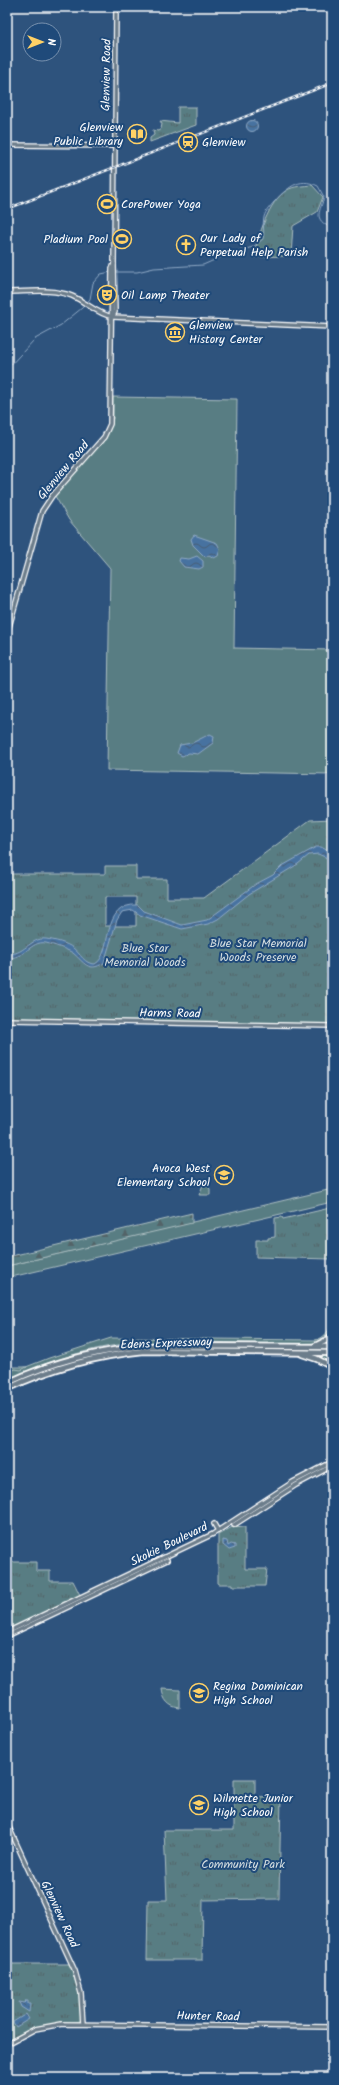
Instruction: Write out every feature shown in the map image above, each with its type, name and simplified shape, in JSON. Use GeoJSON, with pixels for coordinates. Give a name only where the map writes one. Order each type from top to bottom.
{"type":"FeatureCollection","features":[{"type":"Feature","properties":{"kind":"highway"},"geometry":{"type":"LineString","coordinates":[[307,1347],[319,1345],[332,1335]]}},
{"type":"Feature","properties":{"kind":"highway","name":"Edens Expressway"},"geometry":{"type":"LineString","coordinates":[[7,1383],[74,1357],[126,1347],[332,1347]]}},
{"type":"Feature","properties":{"kind":"highway","name":"Edens Expressway"},"geometry":{"type":"LineString","coordinates":[[7,1389],[56,1368],[120,1354],[151,1351],[292,1353],[332,1352]]}},
{"type":"Feature","properties":{"kind":"highway"},"geometry":{"type":"LineString","coordinates":[[292,1353],[312,1357],[332,1367]]}},
{"type":"Feature","properties":{"kind":"main road","name":"Glenview Road"},"geometry":{"type":"LineString","coordinates":[[7,634],[42,511],[52,496],[104,437],[110,424],[113,317],[115,312],[113,269],[116,7]]}},
{"type":"Feature","properties":{"kind":"main road"},"geometry":{"type":"LineString","coordinates":[[7,145],[115,146]]}},
{"type":"Feature","properties":{"kind":"main road"},"geometry":{"type":"LineString","coordinates":[[102,146],[115,154]]}},
{"type":"Feature","properties":{"kind":"main road"},"geometry":{"type":"LineString","coordinates":[[7,292],[57,292],[70,295],[106,316],[113,317],[332,327]]}},
{"type":"Feature","properties":{"kind":"main road","name":"Harms Road"},"geometry":{"type":"LineString","coordinates":[[7,1020],[332,1026]]}},
{"type":"Feature","properties":{"kind":"main road","name":"Skokie Boulevard"},"geometry":{"type":"LineString","coordinates":[[7,1632],[218,1531],[293,1482],[332,1462]]}},
{"type":"Feature","properties":{"kind":"main road","name":"Skokie Boulevard"},"geometry":{"type":"LineString","coordinates":[[7,1636],[245,1521],[296,1485],[332,1466]]}},
{"type":"Feature","properties":{"kind":"main road"},"geometry":{"type":"LineString","coordinates":[[214,1524],[218,1531]]}},
{"type":"Feature","properties":{"kind":"main road","name":"Glenview Road"},"geometry":{"type":"LineString","coordinates":[[7,1823],[75,1971],[81,1993],[83,2024]]}},
{"type":"Feature","properties":{"kind":"main road","name":"Hunter Road"},"geometry":{"type":"LineString","coordinates":[[7,2044],[41,2027],[62,2024],[332,2027]]}},
{"type":"Feature","properties":{"kind":"green space"},"geometry":{"type":"Polygon","coordinates":[[[178,107],[196,107],[196,125],[150,142],[150,138],[154,135],[153,130],[158,131],[161,129],[162,124],[160,121],[178,123],[178,107]]]}},
{"type":"Feature","properties":{"kind":"green space"},"geometry":{"type":"Polygon","coordinates":[[[312,185],[323,197],[317,212],[293,226],[291,256],[253,257],[269,210],[280,195],[287,190],[299,186],[312,185]]]}},
{"type":"Feature","properties":{"kind":"green space"},"geometry":{"type":"Polygon","coordinates":[[[327,205],[332,205],[332,222],[328,218],[327,205]]]}},
{"type":"Feature","properties":{"kind":"green space"},"geometry":{"type":"Polygon","coordinates":[[[113,397],[237,399],[234,648],[332,650],[332,774],[107,770],[110,568],[69,520],[55,496],[109,432],[113,418],[113,397]]]}},
{"type":"Feature","properties":{"kind":"green space","name":"Blue Star Memorial Woods Preserve"},"geometry":{"type":"Polygon","coordinates":[[[332,819],[332,1024],[7,1018],[7,874],[105,874],[105,866],[136,866],[136,879],[167,879],[167,898],[204,898],[310,820],[332,819]],[[105,897],[105,926],[136,926],[136,897],[105,897]]]}},
{"type":"Feature","properties":{"kind":"green space"},"geometry":{"type":"Polygon","coordinates":[[[203,1185],[208,1186],[210,1189],[210,1195],[199,1195],[203,1185]]]}},
{"type":"Feature","properties":{"kind":"green space"},"geometry":{"type":"Polygon","coordinates":[[[332,1189],[332,1202],[7,1278],[7,1266],[332,1189]]]}},
{"type":"Feature","properties":{"kind":"green space"},"geometry":{"type":"Polygon","coordinates":[[[330,1208],[330,1259],[256,1257],[256,1240],[268,1240],[268,1238],[275,1237],[275,1218],[282,1217],[283,1219],[330,1208]]]}},
{"type":"Feature","properties":{"kind":"green space"},"geometry":{"type":"Polygon","coordinates":[[[192,1213],[192,1223],[7,1266],[7,1257],[192,1213]]]}},
{"type":"Feature","properties":{"kind":"green space"},"geometry":{"type":"Polygon","coordinates":[[[332,1321],[332,1333],[316,1343],[271,1344],[180,1341],[134,1343],[85,1351],[54,1361],[7,1380],[7,1375],[15,1369],[26,1367],[111,1338],[315,1340],[326,1334],[332,1321]]]}},
{"type":"Feature","properties":{"kind":"green space"},"geometry":{"type":"Polygon","coordinates":[[[318,1356],[332,1356],[332,1365],[318,1358],[318,1356]]]}},
{"type":"Feature","properties":{"kind":"green space"},"geometry":{"type":"Polygon","coordinates":[[[7,1367],[27,1367],[21,1370],[15,1369],[7,1375],[7,1367]]]}},
{"type":"Feature","properties":{"kind":"green space"},"geometry":{"type":"Polygon","coordinates":[[[234,1526],[245,1527],[245,1569],[267,1569],[265,1586],[232,1586],[232,1584],[218,1584],[218,1535],[234,1526]]]}},
{"type":"Feature","properties":{"kind":"green space"},"geometry":{"type":"Polygon","coordinates":[[[7,1562],[36,1562],[36,1571],[50,1571],[50,1581],[73,1581],[80,1595],[7,1630],[7,1562]]]}},
{"type":"Feature","properties":{"kind":"green space"},"geometry":{"type":"Polygon","coordinates":[[[162,1689],[180,1690],[180,1708],[173,1706],[165,1700],[162,1689]]]}},
{"type":"Feature","properties":{"kind":"green space","name":"Community Park"},"geometry":{"type":"Polygon","coordinates":[[[234,1779],[255,1779],[255,1797],[281,1796],[279,1899],[203,1900],[202,1960],[147,1960],[148,1900],[167,1900],[164,1830],[234,1830],[234,1779]]]}},
{"type":"Feature","properties":{"kind":"green space"},"geometry":{"type":"Polygon","coordinates":[[[7,1964],[70,1964],[80,1996],[81,2021],[38,2027],[7,2042],[7,1964]]]}},
{"type":"Feature","properties":{"kind":"water"},"geometry":{"type":"Polygon","coordinates":[[[250,121],[254,121],[256,122],[256,130],[250,131],[247,128],[247,124],[250,121]]]}},
{"type":"Feature","properties":{"kind":"water"},"geometry":{"type":"Polygon","coordinates":[[[194,535],[217,543],[220,549],[218,556],[214,558],[209,555],[205,557],[193,545],[191,539],[194,535]]]}},
{"type":"Feature","properties":{"kind":"water"},"geometry":{"type":"Polygon","coordinates":[[[197,556],[203,561],[203,567],[199,569],[184,567],[179,561],[180,558],[189,559],[197,556]]]}},
{"type":"Feature","properties":{"kind":"water"},"geometry":{"type":"Polygon","coordinates":[[[210,734],[214,736],[213,743],[198,754],[189,753],[182,756],[177,753],[180,745],[192,743],[210,734]]]}},
{"type":"Feature","properties":{"kind":"water"},"geometry":{"type":"Polygon","coordinates":[[[316,847],[321,847],[332,853],[332,860],[318,854],[309,855],[298,864],[249,894],[218,919],[208,924],[182,929],[140,915],[133,910],[122,912],[117,920],[104,963],[99,966],[90,967],[83,963],[73,953],[46,943],[36,944],[18,956],[7,957],[7,953],[18,952],[35,941],[46,939],[70,946],[76,950],[85,961],[95,964],[100,959],[104,951],[112,920],[118,912],[126,906],[138,905],[144,911],[182,925],[207,920],[256,884],[273,875],[282,866],[316,847]]]}},
{"type":"Feature","properties":{"kind":"water"},"geometry":{"type":"Polygon","coordinates":[[[223,1540],[227,1541],[228,1546],[231,1544],[235,1545],[235,1548],[229,1550],[223,1545],[223,1540]]]}},
{"type":"Feature","properties":{"kind":"water"},"geometry":{"type":"Polygon","coordinates":[[[26,2000],[30,2003],[29,2012],[21,2007],[19,2002],[25,2003],[26,2000]]]}},
{"type":"Feature","properties":{"kind":"water"},"geometry":{"type":"Polygon","coordinates":[[[26,2014],[29,2019],[16,2027],[13,2022],[26,2014]]]}},
{"type":"Feature","properties":{"kind":"waterway"},"geometry":{"type":"LineString","coordinates":[[116,272],[137,272],[154,268],[203,265],[228,254],[253,247],[263,239],[263,220],[267,210],[288,189],[299,183],[305,182],[318,186],[324,197],[319,218],[326,225],[332,228]]}},
{"type":"Feature","properties":{"kind":"waterway"},"geometry":{"type":"LineString","coordinates":[[7,369],[35,339],[61,325],[82,308],[90,299],[93,283],[101,274],[111,272]]}},
{"type":"Feature","properties":{"kind":"railway"},"geometry":{"type":"LineString","coordinates":[[7,209],[332,83]]}},
{"type":"Feature","properties":{"kind":"place","name":"Glenview Public Library"},"geometry":{"type":"Point","coordinates":[137,134]}},
{"type":"Feature","properties":{"kind":"place","name":"Glenview"},"geometry":{"type":"Point","coordinates":[188,142]}},
{"type":"Feature","properties":{"kind":"place","name":"CorePower Yoga"},"geometry":{"type":"Point","coordinates":[107,204]}},
{"type":"Feature","properties":{"kind":"place","name":"Pladium Pool"},"geometry":{"type":"Point","coordinates":[122,239]}},
{"type":"Feature","properties":{"kind":"place","name":"Our Lady of Perpetual Help Parish"},"geometry":{"type":"Point","coordinates":[186,245]}},
{"type":"Feature","properties":{"kind":"place","name":"Oil Lamp Theater"},"geometry":{"type":"Point","coordinates":[107,295]}},
{"type":"Feature","properties":{"kind":"place","name":"Glenview History Center"},"geometry":{"type":"Point","coordinates":[175,332]}},
{"type":"Feature","properties":{"kind":"place","name":"Avoca West Elementary School"},"geometry":{"type":"Point","coordinates":[224,1175]}},
{"type":"Feature","properties":{"kind":"place","name":"Regina Dominican High School"},"geometry":{"type":"Point","coordinates":[199,1693]}},
{"type":"Feature","properties":{"kind":"place","name":"Wilmette Junior High School"},"geometry":{"type":"Point","coordinates":[199,1805]}},
{"type":"Feature","properties":{"kind":"park label","name":"Blue Star Memorial Woods"},"geometry":{"type":"Point","coordinates":[145,955]}}]}
